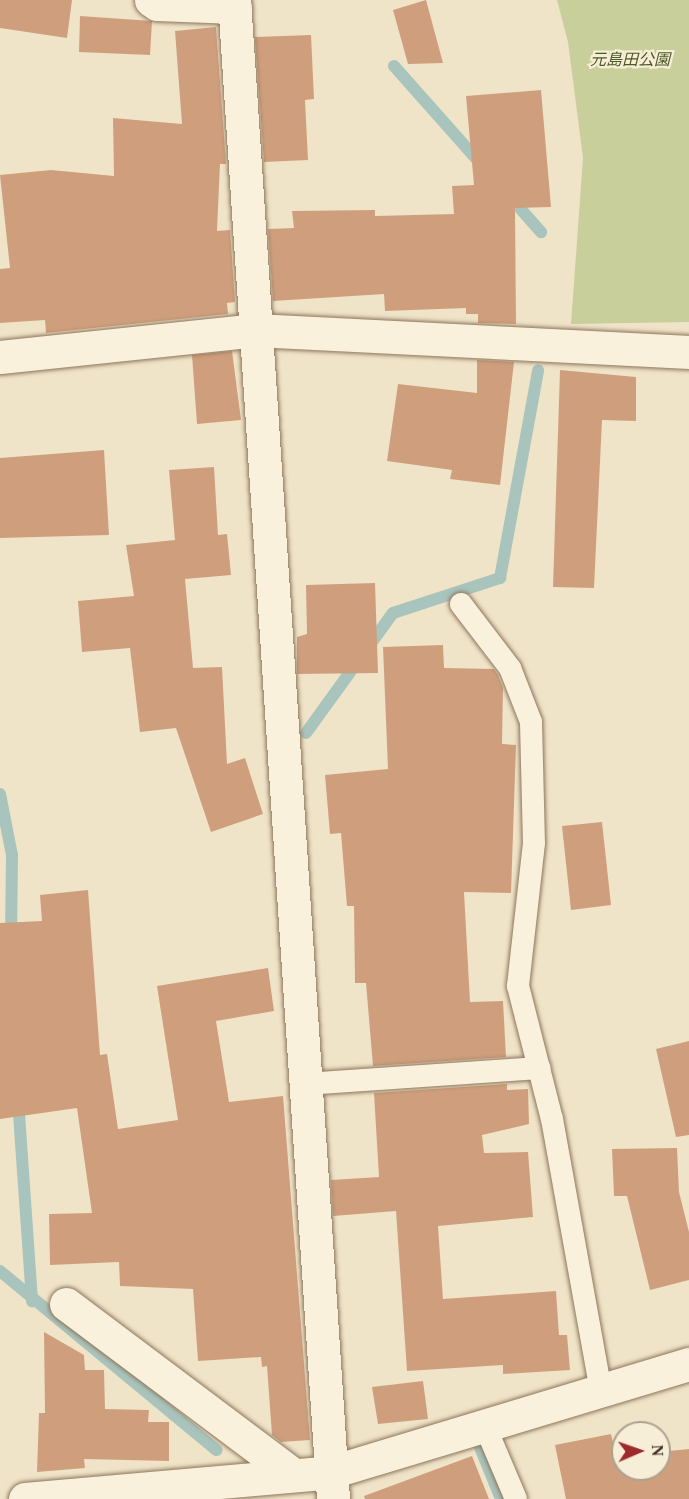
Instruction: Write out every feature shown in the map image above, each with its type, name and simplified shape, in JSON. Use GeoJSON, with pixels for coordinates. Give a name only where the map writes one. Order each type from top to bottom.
{"type":"FeatureCollection","features":[{"type":"Feature","properties":{"kind":"street"},"geometry":{"type":"LineString","coordinates":[[151,0],[157,4],[234,4],[332,1485]]}},
{"type":"Feature","properties":{"kind":"street"},"geometry":{"type":"LineString","coordinates":[[0,357],[255,330],[689,352]]}},
{"type":"Feature","properties":{"kind":"street"},"geometry":{"type":"LineString","coordinates":[[66,1304],[294,1475]]}},
{"type":"Feature","properties":{"kind":"street"},"geometry":{"type":"LineString","coordinates":[[25,1499],[294,1475],[332,1485],[485,1426],[689,1364]]}},
{"type":"Feature","properties":{"kind":"lane"},"geometry":{"type":"LineString","coordinates":[[461,604],[510,668],[531,722],[534,843],[518,986],[539,1068],[601,1391]]}},
{"type":"Feature","properties":{"kind":"lane"},"geometry":{"type":"LineString","coordinates":[[305,1084],[539,1068]]}},
{"type":"Feature","properties":{"kind":"lane"},"geometry":{"type":"LineString","coordinates":[[485,1426],[516,1499]]}},
{"type":"Feature","properties":{"kind":"green space","name":"元島田公園"},"geometry":{"type":"Polygon","coordinates":[[[557,0],[689,0],[689,322],[571,324],[583,158],[568,42],[557,0]]]}},
{"type":"Feature","properties":{"kind":"building"},"geometry":{"type":"Polygon","coordinates":[[[0,0],[72,0],[67,38],[0,28],[0,0]]]}},
{"type":"Feature","properties":{"kind":"building"},"geometry":{"type":"Polygon","coordinates":[[[426,0],[443,63],[408,64],[393,10],[426,0]]]}},
{"type":"Feature","properties":{"kind":"building"},"geometry":{"type":"Polygon","coordinates":[[[80,16],[152,21],[150,55],[79,52],[80,16]]]}},
{"type":"Feature","properties":{"kind":"building"},"geometry":{"type":"Polygon","coordinates":[[[216,27],[226,164],[220,164],[217,231],[230,230],[235,302],[227,303],[228,314],[46,333],[45,320],[0,323],[0,269],[10,268],[0,175],[51,170],[114,176],[113,118],[182,124],[175,31],[216,27]]]}},
{"type":"Feature","properties":{"kind":"building"},"geometry":{"type":"Polygon","coordinates":[[[311,35],[314,99],[305,100],[308,160],[264,162],[255,37],[311,35]]]}},
{"type":"Feature","properties":{"kind":"building"},"geometry":{"type":"Polygon","coordinates":[[[541,90],[551,207],[515,208],[516,324],[478,323],[478,314],[466,314],[466,308],[385,311],[384,294],[273,301],[268,229],[294,228],[292,211],[375,210],[375,216],[454,214],[452,186],[474,185],[466,96],[541,90]]]}},
{"type":"Feature","properties":{"kind":"building"},"geometry":{"type":"Polygon","coordinates":[[[232,351],[241,420],[197,424],[192,355],[232,351]]]}},
{"type":"Feature","properties":{"kind":"building"},"geometry":{"type":"Polygon","coordinates":[[[477,360],[514,362],[500,485],[450,479],[452,470],[387,461],[398,384],[477,393],[477,360]]]}},
{"type":"Feature","properties":{"kind":"building"},"geometry":{"type":"Polygon","coordinates":[[[560,370],[636,377],[636,421],[602,420],[594,588],[553,587],[560,370]]]}},
{"type":"Feature","properties":{"kind":"building"},"geometry":{"type":"Polygon","coordinates":[[[104,450],[109,535],[0,538],[0,458],[104,450]]]}},
{"type":"Feature","properties":{"kind":"building"},"geometry":{"type":"Polygon","coordinates":[[[214,467],[218,535],[227,534],[231,575],[185,579],[193,668],[222,667],[227,764],[245,758],[263,814],[211,832],[176,728],[140,732],[130,648],[82,652],[78,601],[134,596],[126,545],[175,540],[169,470],[214,467]]]}},
{"type":"Feature","properties":{"kind":"building"},"geometry":{"type":"Polygon","coordinates":[[[375,583],[378,673],[297,674],[297,637],[307,634],[306,585],[375,583]]]}},
{"type":"Feature","properties":{"kind":"building"},"geometry":{"type":"Polygon","coordinates":[[[443,645],[444,668],[494,669],[503,688],[502,744],[516,745],[511,893],[464,892],[470,1002],[503,1001],[506,1057],[373,1066],[366,983],[355,983],[354,906],[347,906],[341,833],[330,834],[325,775],[388,769],[383,647],[443,645]]]}},
{"type":"Feature","properties":{"kind":"building"},"geometry":{"type":"Polygon","coordinates":[[[602,822],[611,905],[571,910],[562,826],[602,822]]]}},
{"type":"Feature","properties":{"kind":"building"},"geometry":{"type":"Polygon","coordinates":[[[88,890],[100,1055],[107,1054],[118,1129],[178,1120],[157,986],[268,968],[274,1011],[216,1021],[229,1102],[283,1096],[310,1440],[281,1442],[272,1435],[267,1366],[262,1367],[261,1357],[198,1361],[193,1289],[120,1286],[119,1262],[50,1265],[49,1214],[92,1213],[77,1108],[0,1119],[0,923],[42,921],[40,895],[88,890]]]}},
{"type":"Feature","properties":{"kind":"building"},"geometry":{"type":"Polygon","coordinates":[[[689,1041],[689,1135],[676,1137],[656,1049],[689,1041]]]}},
{"type":"Feature","properties":{"kind":"building"},"geometry":{"type":"Polygon","coordinates":[[[507,1084],[507,1090],[528,1089],[529,1124],[482,1135],[484,1153],[528,1152],[533,1217],[438,1226],[443,1299],[556,1291],[559,1335],[567,1335],[570,1370],[503,1374],[503,1365],[407,1371],[396,1211],[333,1216],[331,1180],[379,1177],[374,1093],[507,1084]]]}},
{"type":"Feature","properties":{"kind":"building"},"geometry":{"type":"Polygon","coordinates":[[[677,1148],[679,1192],[689,1232],[689,1280],[650,1290],[627,1196],[614,1196],[612,1149],[677,1148]]]}},
{"type":"Feature","properties":{"kind":"building"},"geometry":{"type":"Polygon","coordinates":[[[44,1332],[84,1355],[85,1370],[104,1370],[105,1409],[149,1410],[148,1422],[169,1422],[169,1461],[84,1459],[85,1468],[37,1472],[39,1413],[45,1413],[44,1332]]]}},
{"type":"Feature","properties":{"kind":"building"},"geometry":{"type":"Polygon","coordinates":[[[423,1381],[428,1419],[378,1424],[372,1387],[423,1381]]]}},
{"type":"Feature","properties":{"kind":"building"},"geometry":{"type":"Polygon","coordinates":[[[611,1434],[611,1481],[671,1481],[671,1451],[689,1449],[689,1499],[566,1499],[555,1445],[611,1434]]]}},
{"type":"Feature","properties":{"kind":"building"},"geometry":{"type":"Polygon","coordinates":[[[472,1456],[489,1499],[365,1499],[364,1496],[472,1456]]]}},
{"type":"Feature","properties":{"kind":"waterway"},"geometry":{"type":"LineString","coordinates":[[394,66],[481,164]]}},
{"type":"Feature","properties":{"kind":"waterway"},"geometry":{"type":"LineString","coordinates":[[510,197],[541,232]]}},
{"type":"Feature","properties":{"kind":"waterway"},"geometry":{"type":"LineString","coordinates":[[306,733],[393,613],[500,578],[538,370]]}},
{"type":"Feature","properties":{"kind":"waterway"},"geometry":{"type":"LineString","coordinates":[[0,794],[12,855],[11,938]]}},
{"type":"Feature","properties":{"kind":"waterway"},"geometry":{"type":"LineString","coordinates":[[18,1100],[32,1302]]}},
{"type":"Feature","properties":{"kind":"waterway"},"geometry":{"type":"LineString","coordinates":[[0,1271],[216,1450]]}},
{"type":"Feature","properties":{"kind":"waterway"},"geometry":{"type":"LineString","coordinates":[[473,1430],[501,1499]]}}]}
